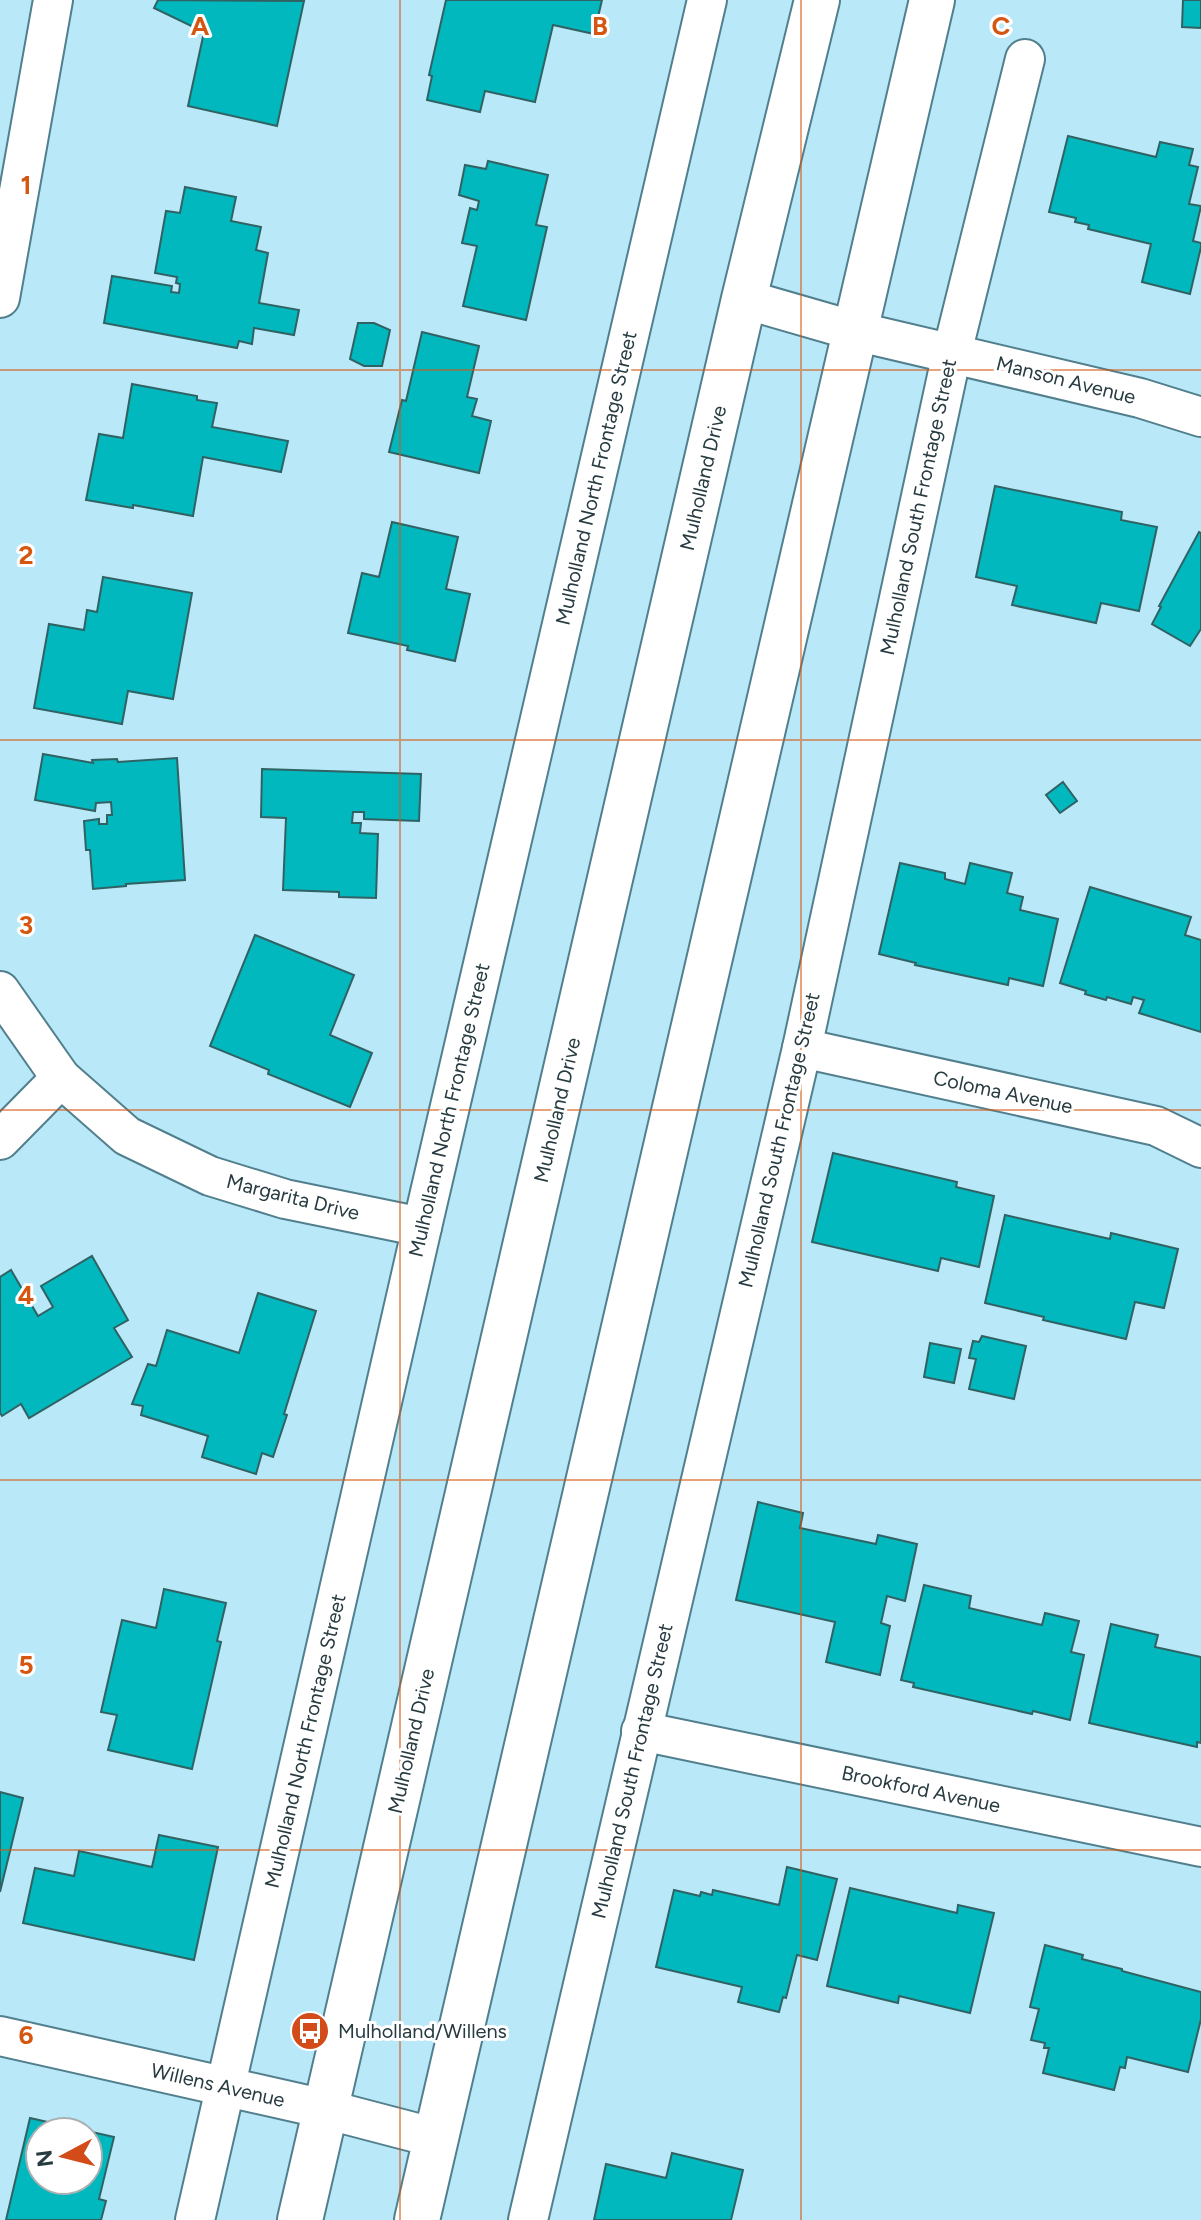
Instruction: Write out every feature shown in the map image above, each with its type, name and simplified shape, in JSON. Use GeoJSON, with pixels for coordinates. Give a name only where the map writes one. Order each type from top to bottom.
{"type":"FeatureCollection","features":[{"type":"Feature","properties":{"kind":"main road","name":"Mulholland Drive"},"geometry":{"type":"LineString","coordinates":[[300,2220],[744,299],[817,0]]}},
{"type":"Feature","properties":{"kind":"main road"},"geometry":{"type":"LineString","coordinates":[[417,2220],[932,0]]}},
{"type":"Feature","properties":{"kind":"street"},"geometry":{"type":"LineString","coordinates":[[0,298],[12,161],[53,0]]}},
{"type":"Feature","properties":{"kind":"street","name":"Mulholland North Frontage Street"},"geometry":{"type":"LineString","coordinates":[[195,2220],[707,0]]}},
{"type":"Feature","properties":{"kind":"street","name":"Mulholland South Frontage Street"},"geometry":{"type":"LineString","coordinates":[[528,2220],[802,1048],[952,353],[1025,59]]}},
{"type":"Feature","properties":{"kind":"street","name":"Manson Avenue"},"geometry":{"type":"LineString","coordinates":[[744,299],[855,331],[1140,398],[1201,417]]}},
{"type":"Feature","properties":{"kind":"street","name":"Margarita Drive"},"geometry":{"type":"LineString","coordinates":[[0,991],[61,1078],[127,1136],[210,1176],[285,1199],[422,1227]]}},
{"type":"Feature","properties":{"kind":"street","name":"Coloma Avenue"},"geometry":{"type":"LineString","coordinates":[[802,1048],[1156,1126],[1201,1148]]}},
{"type":"Feature","properties":{"kind":"street"},"geometry":{"type":"LineString","coordinates":[[0,1140],[61,1078]]}},
{"type":"Feature","properties":{"kind":"street","name":"Brookford Avenue"},"geometry":{"type":"LineString","coordinates":[[641,1731],[1201,1847]]}},
{"type":"Feature","properties":{"kind":"street","name":"Willens Avenue"},"geometry":{"type":"LineString","coordinates":[[0,2036],[325,2109],[436,2138]]}},
{"type":"Feature","properties":{"kind":"building"},"geometry":{"type":"Polygon","coordinates":[[[158,0],[304,1],[277,126],[188,106],[204,32],[154,8],[158,0]]]}},
{"type":"Feature","properties":{"kind":"building"},"geometry":{"type":"Polygon","coordinates":[[[446,0],[602,0],[594,34],[553,25],[535,102],[485,91],[480,112],[427,100],[432,76],[429,75],[446,0]]]}},
{"type":"Feature","properties":{"kind":"building"},"geometry":{"type":"Polygon","coordinates":[[[1183,0],[1201,0],[1201,28],[1182,27],[1183,0]]]}},
{"type":"Feature","properties":{"kind":"building"},"geometry":{"type":"Polygon","coordinates":[[[1068,136],[1156,157],[1160,142],[1193,149],[1189,165],[1198,167],[1189,204],[1201,206],[1193,241],[1201,243],[1201,247],[1190,294],[1142,282],[1151,244],[1088,229],[1089,225],[1075,222],[1076,218],[1049,212],[1068,136]]]}},
{"type":"Feature","properties":{"kind":"building"},"geometry":{"type":"Polygon","coordinates":[[[488,161],[548,175],[536,225],[547,227],[526,320],[463,306],[477,246],[462,243],[470,208],[477,210],[479,201],[459,195],[465,165],[486,169],[488,161]]]}},
{"type":"Feature","properties":{"kind":"building"},"geometry":{"type":"Polygon","coordinates":[[[185,187],[236,197],[231,221],[261,227],[256,250],[268,253],[259,303],[299,310],[294,335],[254,328],[252,344],[239,341],[237,348],[104,323],[112,276],[172,286],[171,292],[179,293],[177,277],[155,273],[166,211],[180,213],[185,187]]]}},
{"type":"Feature","properties":{"kind":"building"},"geometry":{"type":"Polygon","coordinates":[[[358,323],[374,323],[390,330],[382,366],[364,366],[350,359],[358,323]]]}},
{"type":"Feature","properties":{"kind":"building"},"geometry":{"type":"Polygon","coordinates":[[[422,332],[479,346],[467,397],[477,399],[472,416],[491,421],[479,473],[389,452],[402,400],[406,401],[422,332]]]}},
{"type":"Feature","properties":{"kind":"building"},"geometry":{"type":"Polygon","coordinates":[[[132,384],[197,396],[197,400],[217,403],[212,427],[288,441],[281,472],[203,457],[193,516],[86,500],[99,434],[123,438],[132,384]]]}},
{"type":"Feature","properties":{"kind":"building"},"geometry":{"type":"Polygon","coordinates":[[[995,486],[1122,512],[1121,520],[1157,527],[1139,611],[1101,603],[1096,623],[1012,605],[1017,586],[976,577],[995,486]]]}},
{"type":"Feature","properties":{"kind":"building"},"geometry":{"type":"Polygon","coordinates":[[[392,522],[458,537],[446,589],[470,594],[455,661],[407,650],[408,646],[348,633],[362,573],[379,577],[392,522]]]}},
{"type":"Feature","properties":{"kind":"building"},"geometry":{"type":"Polygon","coordinates":[[[1199,532],[1201,629],[1190,646],[1152,624],[1199,532]]]}},
{"type":"Feature","properties":{"kind":"building"},"geometry":{"type":"Polygon","coordinates":[[[103,577],[192,593],[173,699],[128,691],[122,724],[34,708],[49,624],[84,630],[87,610],[97,612],[103,577]]]}},
{"type":"Feature","properties":{"kind":"building"},"geometry":{"type":"Polygon","coordinates":[[[43,754],[93,763],[92,760],[117,759],[118,762],[177,758],[185,880],[93,889],[84,821],[99,819],[99,824],[107,824],[107,815],[112,815],[111,802],[96,803],[95,811],[35,800],[43,754]]]}},
{"type":"Feature","properties":{"kind":"building"},"geometry":{"type":"Polygon","coordinates":[[[262,769],[421,774],[419,821],[364,819],[364,812],[353,812],[352,823],[361,823],[360,833],[378,834],[376,898],[339,897],[339,892],[283,890],[286,818],[261,817],[262,769]]]}},
{"type":"Feature","properties":{"kind":"building"},"geometry":{"type":"Polygon","coordinates":[[[1063,782],[1077,801],[1060,813],[1046,795],[1063,782]]]}},
{"type":"Feature","properties":{"kind":"building"},"geometry":{"type":"Polygon","coordinates":[[[900,863],[945,873],[945,879],[965,884],[970,863],[1012,873],[1007,893],[1023,897],[1020,910],[1058,919],[1043,986],[1009,978],[1008,985],[879,954],[900,863]]]}},
{"type":"Feature","properties":{"kind":"building"},"geometry":{"type":"Polygon","coordinates":[[[1090,887],[1191,917],[1185,935],[1201,940],[1201,1032],[1139,1013],[1144,1000],[1133,997],[1131,1004],[1107,997],[1106,1000],[1060,983],[1090,887]]]}},
{"type":"Feature","properties":{"kind":"building"},"geometry":{"type":"Polygon","coordinates":[[[255,935],[354,975],[330,1035],[372,1053],[350,1107],[268,1074],[269,1070],[210,1046],[255,935]]]}},
{"type":"Feature","properties":{"kind":"building"},"geometry":{"type":"Polygon","coordinates":[[[833,1153],[957,1182],[956,1187],[994,1196],[979,1267],[941,1258],[938,1271],[812,1242],[833,1153]]]}},
{"type":"Feature","properties":{"kind":"building"},"geometry":{"type":"Polygon","coordinates":[[[1005,1215],[1110,1239],[1111,1233],[1178,1249],[1164,1308],[1135,1302],[1126,1339],[985,1303],[1005,1215]]]}},
{"type":"Feature","properties":{"kind":"building"},"geometry":{"type":"Polygon","coordinates":[[[92,1256],[128,1320],[114,1328],[132,1357],[29,1418],[21,1404],[2,1416],[0,1277],[11,1270],[38,1316],[53,1307],[41,1286],[92,1256]]]}},
{"type":"Feature","properties":{"kind":"building"},"geometry":{"type":"Polygon","coordinates":[[[258,1293],[316,1311],[273,1457],[262,1453],[256,1474],[202,1457],[208,1436],[141,1415],[143,1406],[132,1404],[148,1364],[156,1366],[167,1330],[239,1353],[258,1293]]]}},
{"type":"Feature","properties":{"kind":"building"},"geometry":{"type":"Polygon","coordinates":[[[982,1336],[1026,1346],[1014,1399],[969,1389],[976,1359],[969,1358],[973,1341],[979,1342],[982,1336]]]}},
{"type":"Feature","properties":{"kind":"building"},"geometry":{"type":"Polygon","coordinates":[[[930,1343],[961,1349],[954,1383],[924,1377],[930,1343]]]}},
{"type":"Feature","properties":{"kind":"building"},"geometry":{"type":"Polygon","coordinates":[[[758,1502],[803,1513],[800,1528],[876,1544],[878,1535],[917,1544],[905,1601],[887,1596],[881,1623],[890,1626],[880,1675],[826,1662],[835,1622],[736,1600],[758,1502]]]}},
{"type":"Feature","properties":{"kind":"building"},"geometry":{"type":"Polygon","coordinates":[[[924,1585],[971,1596],[969,1608],[1042,1625],[1045,1613],[1079,1621],[1071,1652],[1084,1655],[1070,1720],[913,1687],[914,1683],[901,1680],[924,1585]]]}},
{"type":"Feature","properties":{"kind":"building"},"geometry":{"type":"Polygon","coordinates":[[[164,1589],[226,1603],[217,1641],[221,1642],[192,1769],[108,1750],[117,1715],[101,1712],[122,1620],[156,1628],[164,1589]]]}},
{"type":"Feature","properties":{"kind":"building"},"geometry":{"type":"Polygon","coordinates":[[[1111,1624],[1158,1635],[1155,1647],[1201,1657],[1201,1743],[1197,1742],[1197,1747],[1089,1723],[1111,1624]]]}},
{"type":"Feature","properties":{"kind":"building"},"geometry":{"type":"Polygon","coordinates":[[[0,1792],[23,1798],[0,1892],[0,1792]]]}},
{"type":"Feature","properties":{"kind":"building"},"geometry":{"type":"Polygon","coordinates":[[[159,1835],[218,1847],[194,1960],[23,1923],[35,1868],[74,1876],[79,1851],[152,1867],[159,1835]]]}},
{"type":"Feature","properties":{"kind":"building"},"geometry":{"type":"Polygon","coordinates":[[[787,1867],[837,1879],[817,1960],[797,1955],[786,1998],[783,1997],[779,2012],[738,2002],[742,1987],[656,1967],[674,1890],[700,1896],[701,1892],[712,1895],[713,1890],[779,1905],[787,1867]]]}},
{"type":"Feature","properties":{"kind":"building"},"geometry":{"type":"Polygon","coordinates":[[[850,1888],[957,1913],[958,1905],[994,1913],[970,2013],[899,1996],[898,2003],[827,1986],[850,1888]]]}},
{"type":"Feature","properties":{"kind":"building"},"geometry":{"type":"Polygon","coordinates":[[[1045,1945],[1083,1955],[1082,1959],[1201,1992],[1201,2019],[1188,2072],[1127,2057],[1125,2068],[1120,2067],[1114,2090],[1043,2073],[1049,2048],[1044,2048],[1045,2043],[1031,2040],[1039,2009],[1030,2007],[1045,1945]]]}},
{"type":"Feature","properties":{"kind":"building"},"geometry":{"type":"Polygon","coordinates":[[[104,2135],[114,2137],[104,2178],[104,2135]]]}},
{"type":"Feature","properties":{"kind":"building"},"geometry":{"type":"Polygon","coordinates":[[[24,2144],[24,2196],[100,2196],[99,2199],[106,2201],[101,2220],[6,2220],[24,2144]]]}},
{"type":"Feature","properties":{"kind":"building"},"geometry":{"type":"Polygon","coordinates":[[[672,2153],[743,2170],[731,2220],[594,2220],[606,2164],[666,2178],[672,2153]]]}},
{"type":"Feature","properties":{"kind":"place","name":"Mulholland/Willens"},"geometry":{"type":"Point","coordinates":[310,2031]}}]}
